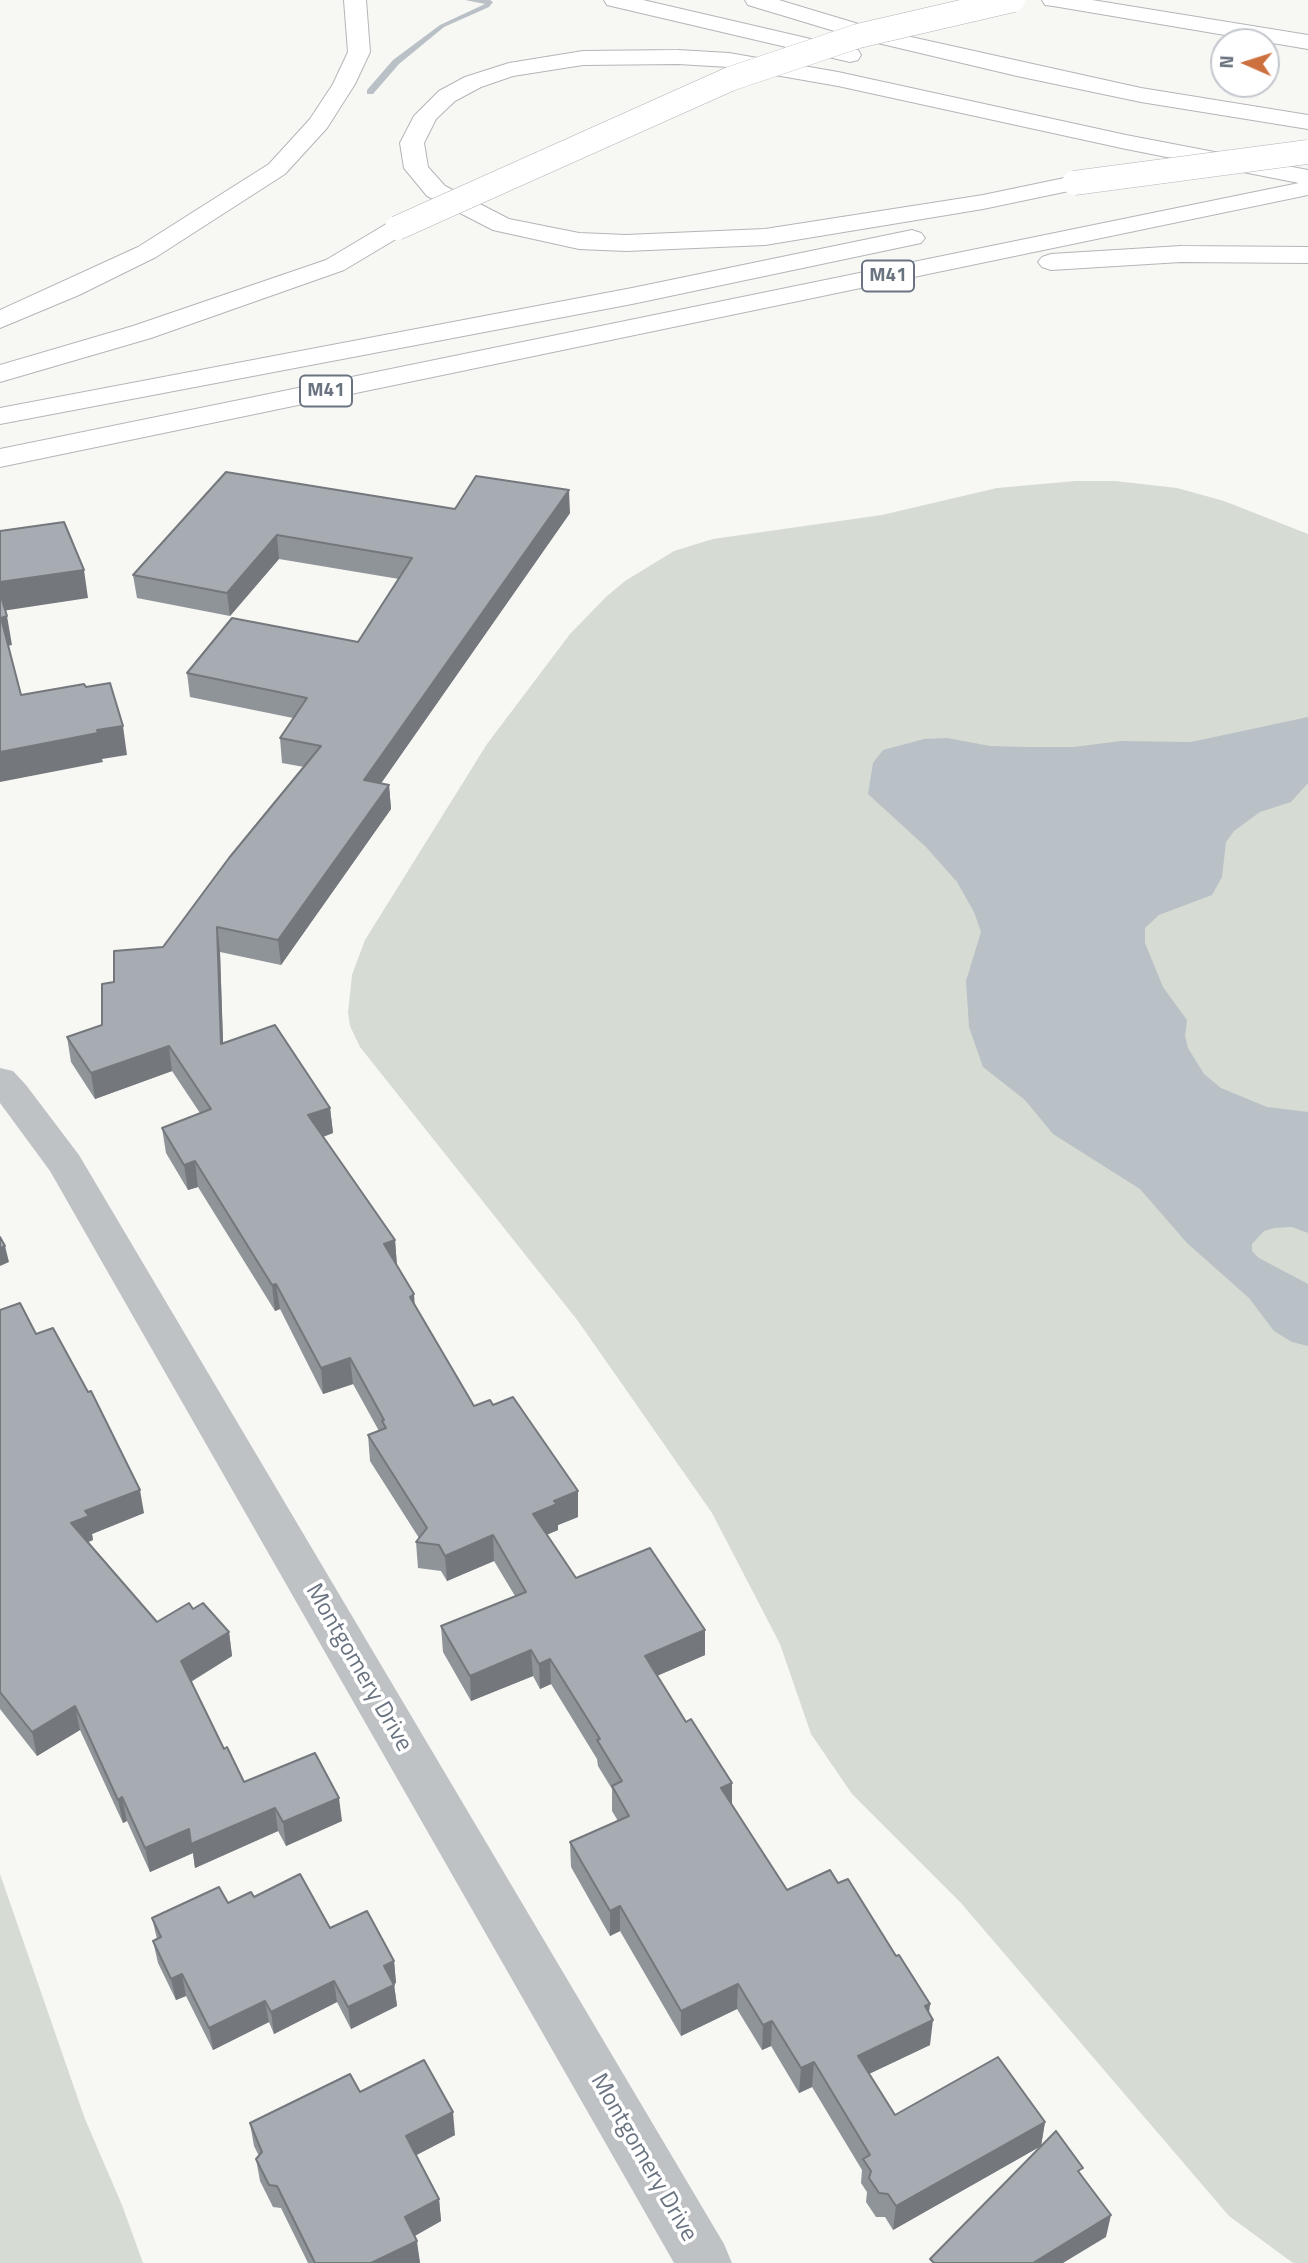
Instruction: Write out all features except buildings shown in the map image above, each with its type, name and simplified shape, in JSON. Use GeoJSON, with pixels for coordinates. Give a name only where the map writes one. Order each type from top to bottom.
{"type":"FeatureCollection","features":[{"type":"Feature","properties":{"kind":"highway"},"geometry":{"type":"LineString","coordinates":[[615,0],[877,61]]}},
{"type":"Feature","properties":{"kind":"highway"},"geometry":{"type":"LineString","coordinates":[[756,0],[869,34],[1141,95],[1308,122]]}},
{"type":"Feature","properties":{"kind":"highway"},"geometry":{"type":"LineString","coordinates":[[0,374],[142,332],[335,265],[397,229],[730,79],[858,36],[1013,0]]}},
{"type":"Feature","properties":{"kind":"highway"},"geometry":{"type":"LineString","coordinates":[[1054,0],[1308,41]]}},
{"type":"Feature","properties":{"kind":"highway"},"geometry":{"type":"LineString","coordinates":[[0,320],[70,290],[147,252],[277,169],[319,123],[344,84],[359,52],[355,1]]}},
{"type":"Feature","properties":{"kind":"highway"},"geometry":{"type":"LineString","coordinates":[[1308,152],[1079,193],[983,202],[765,237],[639,243],[579,241],[502,225],[436,191],[416,168],[412,143],[426,116],[447,96],[473,82],[509,70],[583,58],[678,57],[729,60],[838,79],[1126,142],[1308,177]]}},
{"type":"Feature","properties":{"kind":"highway"},"geometry":{"type":"LineString","coordinates":[[1073,108],[1206,143],[1308,177]]}},
{"type":"Feature","properties":{"kind":"highway","name":"M41"},"geometry":{"type":"LineString","coordinates":[[0,416],[632,296],[1079,193],[1308,161]]}},
{"type":"Feature","properties":{"kind":"highway","name":"M41"},"geometry":{"type":"LineString","coordinates":[[0,458],[1308,188]]}},
{"type":"Feature","properties":{"kind":"highway"},"geometry":{"type":"LineString","coordinates":[[652,324],[786,310],[978,272],[1057,261],[1181,254],[1308,255]]}},
{"type":"Feature","properties":{"kind":"street","name":"Montgomery Drive"},"geometry":{"type":"LineString","coordinates":[[0,1080],[65,1164],[704,2263]]}},
{"type":"Feature","properties":{"kind":"shaded area"},"geometry":{"type":"Polygon","coordinates":[[[1076,481],[1115,481],[1177,488],[1224,501],[1308,534],[1308,2263],[1293,2263],[1229,2216],[961,1903],[852,1794],[811,1734],[780,1644],[712,1513],[578,1321],[360,1047],[350,1026],[348,1013],[352,975],[365,940],[487,744],[570,634],[625,581],[674,551],[713,539],[882,515],[997,488],[1076,481]]]}},
{"type":"Feature","properties":{"kind":"shaded area"},"geometry":{"type":"Polygon","coordinates":[[[1308,717],[1308,783],[1291,802],[1260,812],[1234,831],[1226,842],[1222,877],[1212,895],[1159,915],[1145,928],[1145,943],[1163,987],[1187,1020],[1185,1036],[1188,1048],[1204,1074],[1221,1088],[1267,1107],[1308,1112],[1308,1233],[1292,1227],[1264,1231],[1252,1244],[1252,1251],[1259,1258],[1308,1284],[1308,1346],[1292,1342],[1274,1331],[1249,1298],[1187,1243],[1140,1189],[1053,1134],[1025,1100],[983,1067],[969,1027],[966,981],[981,932],[974,912],[957,882],[926,847],[868,794],[873,763],[883,750],[924,739],[947,738],[990,746],[1027,747],[1074,747],[1121,741],[1191,742],[1308,717]]]}},
{"type":"Feature","properties":{"kind":"shaded area"},"geometry":{"type":"Polygon","coordinates":[[[0,1874],[85,2119],[122,2205],[143,2263],[0,2263],[0,1874]]]}},
{"type":"Feature","properties":{"kind":"waterway"},"geometry":{"type":"LineString","coordinates":[[370,92],[396,62],[442,26],[487,6],[490,2],[468,0]]}}]}
